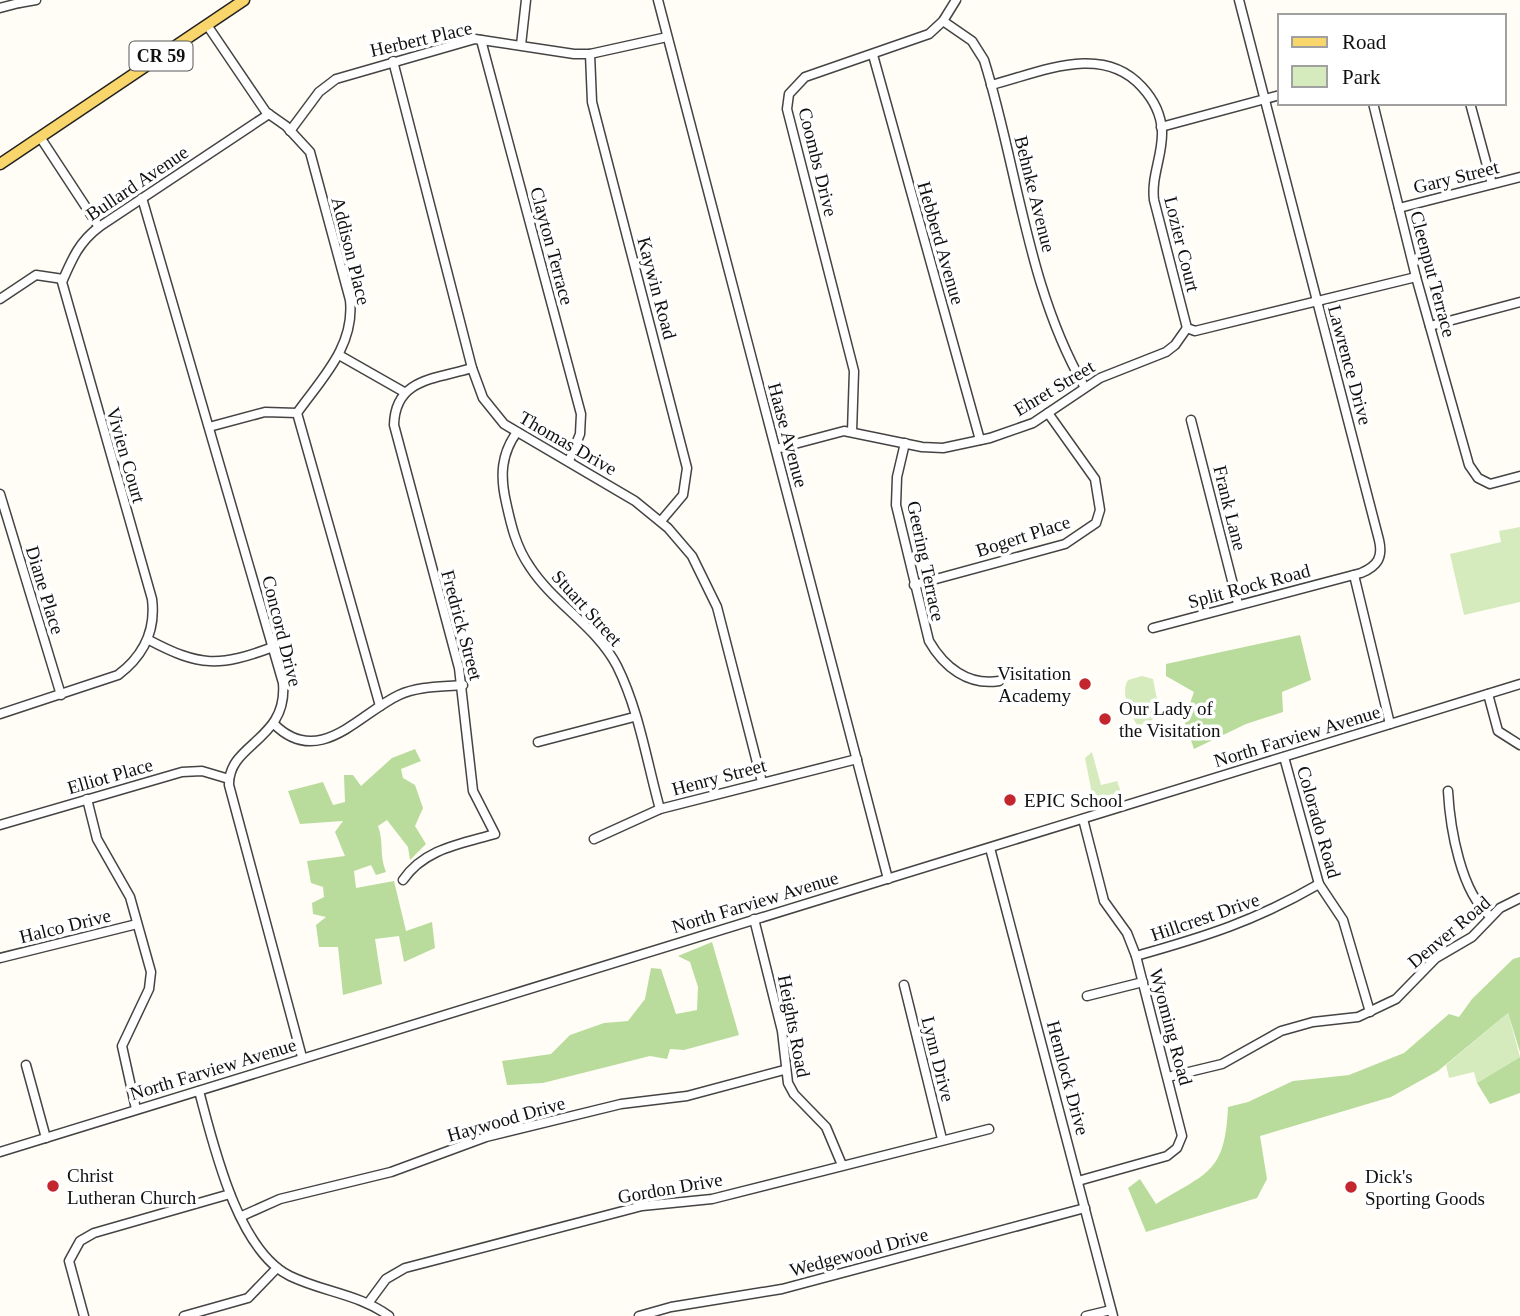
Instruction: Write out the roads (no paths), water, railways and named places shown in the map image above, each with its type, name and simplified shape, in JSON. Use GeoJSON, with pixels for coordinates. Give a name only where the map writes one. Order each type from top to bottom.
{"type":"FeatureCollection","features":[{"type":"Feature","properties":{"kind":"main road","name":"CR 59"},"geometry":{"type":"LineString","coordinates":[[0,164],[244,0]]}},
{"type":"Feature","properties":{"kind":"street"},"geometry":{"type":"LineString","coordinates":[[0,8],[36,0]]}},
{"type":"Feature","properties":{"kind":"street"},"geometry":{"type":"LineString","coordinates":[[521,45],[526,0]]}},
{"type":"Feature","properties":{"kind":"street","name":"Haase Avenue"},"geometry":{"type":"LineString","coordinates":[[658,0],[888,879]]}},
{"type":"Feature","properties":{"kind":"street","name":"Coombs Drive"},"geometry":{"type":"LineString","coordinates":[[852,432],[854,371],[787,102],[793,87],[805,77],[918,40],[943,21],[956,0]]}},
{"type":"Feature","properties":{"kind":"street","name":"Lawrence Drive"},"geometry":{"type":"LineString","coordinates":[[1239,0],[1381,550],[1374,567],[1354,575]]}},
{"type":"Feature","properties":{"kind":"street","name":"Behnke Avenue"},"geometry":{"type":"LineString","coordinates":[[943,21],[963,33],[978,49],[990,85],[1047,307],[1064,352],[1084,386]]}},
{"type":"Feature","properties":{"kind":"street","name":"Addison Place"},"geometry":{"type":"LineString","coordinates":[[207,25],[246,85],[269,114],[310,152],[351,300],[351,324],[339,355],[296,413]]}},
{"type":"Feature","properties":{"kind":"street","name":"Herbert Place"},"geometry":{"type":"LineString","coordinates":[[290,131],[327,84],[346,74],[393,61],[481,40],[590,54],[667,37]]}},
{"type":"Feature","properties":{"kind":"street","name":"Clayton Terrace"},"geometry":{"type":"LineString","coordinates":[[481,40],[581,414],[580,434],[569,461]]}},
{"type":"Feature","properties":{"kind":"street","name":"Kaywin Road"},"geometry":{"type":"LineString","coordinates":[[590,54],[592,102],[687,468],[683,495],[661,521]]}},
{"type":"Feature","properties":{"kind":"street","name":"Hebberd Avenue"},"geometry":{"type":"LineString","coordinates":[[873,55],[980,440]]}},
{"type":"Feature","properties":{"kind":"street","name":"Thomas Drive"},"geometry":{"type":"LineString","coordinates":[[393,61],[472,368],[492,413],[517,432],[635,501],[661,521],[692,556],[710,588],[762,782]]}},
{"type":"Feature","properties":{"kind":"street"},"geometry":{"type":"LineString","coordinates":[[990,85],[1081,62],[1107,65],[1140,84],[1154,103],[1161,127],[1278,96]]}},
{"type":"Feature","properties":{"kind":"street","name":"Cleenput Terrace"},"geometry":{"type":"LineString","coordinates":[[1373,105],[1416,277],[1472,471],[1490,484],[1520,477]]}},
{"type":"Feature","properties":{"kind":"street"},"geometry":{"type":"LineString","coordinates":[[1471,105],[1492,184]]}},
{"type":"Feature","properties":{"kind":"street","name":"Bullard Avenue"},"geometry":{"type":"LineString","coordinates":[[63,279],[79,244],[99,227],[269,114]]}},
{"type":"Feature","properties":{"kind":"street","name":"Lozier Court"},"geometry":{"type":"LineString","coordinates":[[1161,127],[1153,178],[1154,200],[1187,328]]}},
{"type":"Feature","properties":{"kind":"street"},"geometry":{"type":"LineString","coordinates":[[40,137],[99,227]]}},
{"type":"Feature","properties":{"kind":"street","name":"Gary Street"},"geometry":{"type":"LineString","coordinates":[[1399,208],[1520,177]]}},
{"type":"Feature","properties":{"kind":"street","name":"Concord Drive"},"geometry":{"type":"LineString","coordinates":[[142,198],[273,647],[284,694],[274,724]]}},
{"type":"Feature","properties":{"kind":"street"},"geometry":{"type":"LineString","coordinates":[[0,299],[36,275],[63,279]]}},
{"type":"Feature","properties":{"kind":"street"},"geometry":{"type":"LineString","coordinates":[[1187,328],[1195,331],[1416,277]]}},
{"type":"Feature","properties":{"kind":"street","name":"Vivien Court"},"geometry":{"type":"LineString","coordinates":[[63,279],[108,453],[152,599],[153,622],[149,640]]}},
{"type":"Feature","properties":{"kind":"street"},"geometry":{"type":"LineString","coordinates":[[1430,326],[1520,302]]}},
{"type":"Feature","properties":{"kind":"street","name":"Ehret Street"},"geometry":{"type":"LineString","coordinates":[[776,449],[833,432],[852,432],[943,448],[1020,429],[1048,413],[1084,386],[1166,352],[1175,345],[1187,328]]}},
{"type":"Feature","properties":{"kind":"street"},"geometry":{"type":"LineString","coordinates":[[339,355],[404,392],[415,385],[472,368]]}},
{"type":"Feature","properties":{"kind":"street","name":"Fredrick Street"},"geometry":{"type":"LineString","coordinates":[[403,880],[416,863],[432,853],[495,834],[478,805],[469,774],[463,685],[395,437],[395,407],[404,392]]}},
{"type":"Feature","properties":{"kind":"street"},"geometry":{"type":"LineString","coordinates":[[209,427],[265,412],[296,413],[380,706]]}},
{"type":"Feature","properties":{"kind":"street","name":"Bogert Place"},"geometry":{"type":"LineString","coordinates":[[914,585],[1065,544],[1096,523],[1100,510],[1095,479],[1048,413]]}},
{"type":"Feature","properties":{"kind":"street","name":"Frank Lane"},"geometry":{"type":"LineString","coordinates":[[1191,420],[1238,604]]}},
{"type":"Feature","properties":{"kind":"street","name":"Stuart Street"},"geometry":{"type":"LineString","coordinates":[[517,432],[505,453],[502,483],[516,542],[541,582],[588,627],[609,654],[628,691],[660,809]]}},
{"type":"Feature","properties":{"kind":"street","name":"Geering Terrace"},"geometry":{"type":"LineString","coordinates":[[905,443],[897,477],[896,505],[925,631],[942,660],[970,679],[999,681]]}},
{"type":"Feature","properties":{"kind":"street","name":"Diane Place"},"geometry":{"type":"LineString","coordinates":[[0,494],[61,695]]}},
{"type":"Feature","properties":{"kind":"street"},"geometry":{"type":"LineString","coordinates":[[1354,575],[1390,724]]}},
{"type":"Feature","properties":{"kind":"street","name":"Split Rock Road"},"geometry":{"type":"LineString","coordinates":[[1153,628],[1354,575]]}},
{"type":"Feature","properties":{"kind":"street"},"geometry":{"type":"LineString","coordinates":[[0,714],[118,675],[149,640],[188,659],[213,663],[238,660],[273,647]]}},
{"type":"Feature","properties":{"kind":"street","name":"North Farview Avenue"},"geometry":{"type":"LineString","coordinates":[[0,1152],[1520,684]]}},
{"type":"Feature","properties":{"kind":"street"},"geometry":{"type":"LineString","coordinates":[[302,1057],[229,779],[236,761],[274,724],[293,738],[326,738],[348,730],[380,706],[410,690],[463,685]]}},
{"type":"Feature","properties":{"kind":"street"},"geometry":{"type":"LineString","coordinates":[[1488,694],[1498,731],[1520,745]]}},
{"type":"Feature","properties":{"kind":"street"},"geometry":{"type":"LineString","coordinates":[[538,742],[634,717]]}},
{"type":"Feature","properties":{"kind":"street","name":"Colorado Road"},"geometry":{"type":"LineString","coordinates":[[1284,757],[1319,884],[1343,920],[1370,1012]]}},
{"type":"Feature","properties":{"kind":"street","name":"Henry Street"},"geometry":{"type":"LineString","coordinates":[[594,839],[660,809],[856,759]]}},
{"type":"Feature","properties":{"kind":"street","name":"Elliot Place"},"geometry":{"type":"LineString","coordinates":[[0,825],[182,772],[202,771],[229,779]]}},
{"type":"Feature","properties":{"kind":"street"},"geometry":{"type":"LineString","coordinates":[[1448,791],[1449,812],[1470,893],[1490,916]]}},
{"type":"Feature","properties":{"kind":"street"},"geometry":{"type":"LineString","coordinates":[[87,799],[97,839],[124,885],[151,981],[124,1038],[122,1054],[136,1109]]}},
{"type":"Feature","properties":{"kind":"street","name":"Wyoming Road"},"geometry":{"type":"LineString","coordinates":[[1078,1181],[1167,1156],[1177,1149],[1182,1129],[1136,956],[1127,933],[1112,917],[1104,901],[1083,820]]}},
{"type":"Feature","properties":{"kind":"street","name":"Hemlock Drive"},"geometry":{"type":"LineString","coordinates":[[990,848],[1112,1313]]}},
{"type":"Feature","properties":{"kind":"street","name":"Hillcrest Drive"},"geometry":{"type":"LineString","coordinates":[[1136,956],[1229,930],[1279,907],[1319,884]]}},
{"type":"Feature","properties":{"kind":"street","name":"Denver Road"},"geometry":{"type":"LineString","coordinates":[[1168,1077],[1222,1064],[1265,1038],[1296,1026],[1343,1020],[1370,1012],[1405,993],[1436,958],[1472,937],[1490,916],[1520,898]]}},
{"type":"Feature","properties":{"kind":"street","name":"Heights Road"},"geometry":{"type":"LineString","coordinates":[[754,919],[782,1031],[784,1070],[794,1094],[827,1127],[842,1165]]}},
{"type":"Feature","properties":{"kind":"street","name":"Halco Drive"},"geometry":{"type":"LineString","coordinates":[[0,958],[137,924]]}},
{"type":"Feature","properties":{"kind":"street"},"geometry":{"type":"LineString","coordinates":[[1087,996],[1143,982]]}},
{"type":"Feature","properties":{"kind":"street","name":"Lynn Drive"},"geometry":{"type":"LineString","coordinates":[[904,985],[942,1139]]}},
{"type":"Feature","properties":{"kind":"street"},"geometry":{"type":"LineString","coordinates":[[26,1065],[46,1138]]}},
{"type":"Feature","properties":{"kind":"street","name":"Haywood Drive"},"geometry":{"type":"LineString","coordinates":[[242,1216],[279,1199],[391,1172],[486,1138],[621,1104],[687,1096],[784,1070]]}},
{"type":"Feature","properties":{"kind":"street"},"geometry":{"type":"LineString","coordinates":[[199,1091],[230,1194],[262,1253],[277,1268],[296,1279],[369,1302],[389,1316]]}},
{"type":"Feature","properties":{"kind":"street","name":"Gordon Drive"},"geometry":{"type":"LineString","coordinates":[[369,1302],[386,1279],[405,1268],[642,1206],[712,1199],[989,1129]]}},
{"type":"Feature","properties":{"kind":"street"},"geometry":{"type":"LineString","coordinates":[[84,1316],[69,1261],[80,1241],[94,1233],[230,1194]]}},
{"type":"Feature","properties":{"kind":"street","name":"Wedgewood Drive"},"geometry":{"type":"LineString","coordinates":[[639,1316],[671,1307],[782,1289],[1085,1208]]}},
{"type":"Feature","properties":{"kind":"street"},"geometry":{"type":"LineString","coordinates":[[184,1316],[247,1298],[277,1268]]}},
{"type":"Feature","properties":{"kind":"street"},"geometry":{"type":"LineString","coordinates":[[1086,1316],[1112,1313]]}},
{"type":"Feature","properties":{"kind":"place","name":"Visitation Academy"},"geometry":{"type":"Point","coordinates":[1085,684]}},
{"type":"Feature","properties":{"kind":"place","name":"Our Lady of the Visitation"},"geometry":{"type":"Point","coordinates":[1105,719]}},
{"type":"Feature","properties":{"kind":"place","name":"EPIC School"},"geometry":{"type":"Point","coordinates":[1010,800]}},
{"type":"Feature","properties":{"kind":"place","name":"Christ Lutheran Church"},"geometry":{"type":"Point","coordinates":[53,1186]}},
{"type":"Feature","properties":{"kind":"place","name":"Dick's Sporting Goods"},"geometry":{"type":"Point","coordinates":[1351,1187]}}]}
